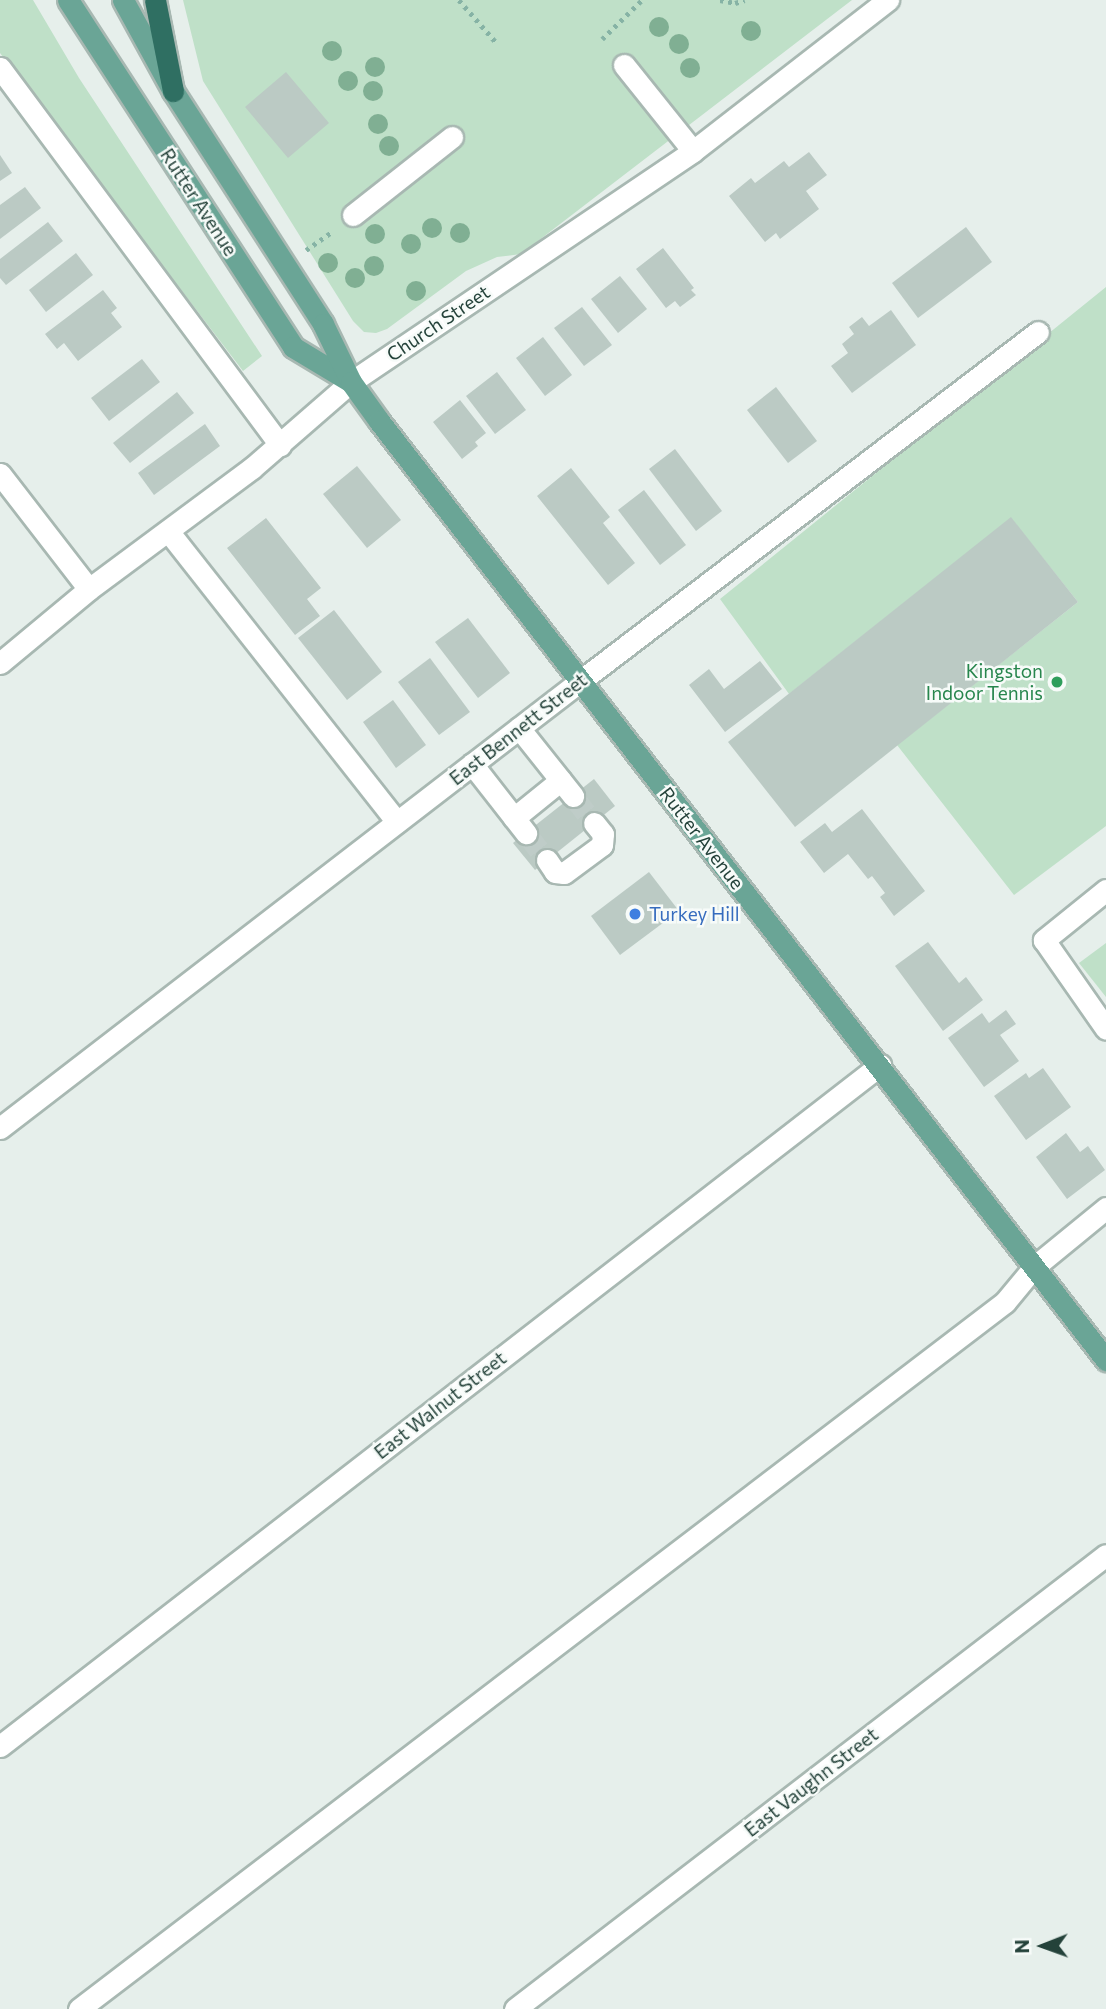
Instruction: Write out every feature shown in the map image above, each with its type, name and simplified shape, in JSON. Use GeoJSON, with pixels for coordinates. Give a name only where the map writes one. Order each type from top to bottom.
{"type":"FeatureCollection","features":[{"type":"Feature","properties":{"kind":"highway"},"geometry":{"type":"LineString","coordinates":[[155,0],[155,13],[173,91]]}},
{"type":"Feature","properties":{"kind":"main road","name":"Rutter Avenue"},"geometry":{"type":"LineString","coordinates":[[68,0],[293,347],[351,382]]}},
{"type":"Feature","properties":{"kind":"main road","name":"Rutter Avenue"},"geometry":{"type":"LineString","coordinates":[[123,0],[173,91],[323,324],[351,382],[579,681],[880,1065],[1106,1360]]}},
{"type":"Feature","properties":{"kind":"street","name":"Church Street"},"geometry":{"type":"LineString","coordinates":[[0,663],[89,589],[280,445],[351,382],[693,151],[888,0]]}},
{"type":"Feature","properties":{"kind":"street"},"geometry":{"type":"LineString","coordinates":[[624,65],[693,151]]}},
{"type":"Feature","properties":{"kind":"street"},"geometry":{"type":"LineString","coordinates":[[0,68],[280,445]]}},
{"type":"Feature","properties":{"kind":"street"},"geometry":{"type":"LineString","coordinates":[[353,215],[452,137]]}},
{"type":"Feature","properties":{"kind":"street","name":"East Bennett Street"},"geometry":{"type":"LineString","coordinates":[[0,1128],[579,681],[1038,332]]}},
{"type":"Feature","properties":{"kind":"street"},"geometry":{"type":"LineString","coordinates":[[0,474],[89,589]]}},
{"type":"Feature","properties":{"kind":"street"},"geometry":{"type":"LineString","coordinates":[[168,531],[397,822]]}},
{"type":"Feature","properties":{"kind":"street"},"geometry":{"type":"LineString","coordinates":[[472,764],[520,826],[567,788],[519,728]]}},
{"type":"Feature","properties":{"kind":"street"},"geometry":{"type":"LineString","coordinates":[[547,860],[555,872],[564,873],[602,845],[603,834],[594,823]]}},
{"type":"Feature","properties":{"kind":"street"},"geometry":{"type":"LineString","coordinates":[[1106,890],[1044,940],[1106,1029]]}},
{"type":"Feature","properties":{"kind":"street","name":"East Walnut Street"},"geometry":{"type":"LineString","coordinates":[[0,1745],[880,1065]]}},
{"type":"Feature","properties":{"kind":"street"},"geometry":{"type":"LineString","coordinates":[[79,2009],[1005,1302],[1034,1267],[1103,1216]]}},
{"type":"Feature","properties":{"kind":"street","name":"East Vaughn Street"},"geometry":{"type":"LineString","coordinates":[[515,2009],[1106,1555]]}},
{"type":"Feature","properties":{"kind":"path"},"geometry":{"type":"LineString","coordinates":[[460,0],[495,41]]}},
{"type":"Feature","properties":{"kind":"path"},"geometry":{"type":"LineString","coordinates":[[602,39],[642,0]]}},
{"type":"Feature","properties":{"kind":"path"},"geometry":{"type":"LineString","coordinates":[[720,0],[735,3],[745,0]]}},
{"type":"Feature","properties":{"kind":"path"},"geometry":{"type":"LineString","coordinates":[[300,255],[328,235]]}},
{"type":"Feature","properties":{"kind":"green space"},"geometry":{"type":"Polygon","coordinates":[[[0,0],[33,0],[79,78],[262,356],[243,371],[0,53],[0,0]]]}},
{"type":"Feature","properties":{"kind":"green space"},"geometry":{"type":"Polygon","coordinates":[[[183,0],[852,0],[521,254],[497,257],[466,271],[387,329],[376,333],[364,332],[353,321],[203,81],[183,0]]]}},
{"type":"Feature","properties":{"kind":"green space"},"geometry":{"type":"Polygon","coordinates":[[[1106,287],[1106,826],[1014,895],[897,745],[1078,602],[1011,518],[789,694],[720,599],[1106,287]]]}},
{"type":"Feature","properties":{"kind":"green space"},"geometry":{"type":"Polygon","coordinates":[[[1106,943],[1106,997],[1079,963],[1106,943]]]}},
{"type":"Feature","properties":{"kind":"building"},"geometry":{"type":"Polygon","coordinates":[[[286,72],[329,123],[288,158],[245,107],[286,72]]]}},
{"type":"Feature","properties":{"kind":"building"},"geometry":{"type":"Polygon","coordinates":[[[809,152],[827,175],[806,191],[819,209],[780,239],[776,233],[765,242],[729,196],[751,178],[755,183],[784,161],[789,167],[809,152]]]}},
{"type":"Feature","properties":{"kind":"building"},"geometry":{"type":"Polygon","coordinates":[[[0,155],[12,173],[0,181],[0,155]]]}},
{"type":"Feature","properties":{"kind":"building"},"geometry":{"type":"Polygon","coordinates":[[[25,187],[41,208],[0,239],[0,205],[25,187]]]}},
{"type":"Feature","properties":{"kind":"building"},"geometry":{"type":"Polygon","coordinates":[[[48,222],[63,241],[6,285],[0,278],[0,259],[48,222]]]}},
{"type":"Feature","properties":{"kind":"building"},"geometry":{"type":"Polygon","coordinates":[[[966,227],[992,262],[918,318],[892,283],[966,227]]]}},
{"type":"Feature","properties":{"kind":"building"},"geometry":{"type":"Polygon","coordinates":[[[663,248],[694,288],[691,290],[696,295],[680,307],[675,301],[666,308],[636,269],[663,248]]]}},
{"type":"Feature","properties":{"kind":"building"},"geometry":{"type":"Polygon","coordinates":[[[76,253],[93,275],[46,312],[29,290],[76,253]]]}},
{"type":"Feature","properties":{"kind":"building"},"geometry":{"type":"Polygon","coordinates":[[[620,276],[647,309],[618,333],[591,299],[620,276]]]}},
{"type":"Feature","properties":{"kind":"building"},"geometry":{"type":"Polygon","coordinates":[[[103,290],[117,308],[111,313],[122,327],[78,361],[64,343],[57,349],[45,334],[103,290]]]}},
{"type":"Feature","properties":{"kind":"building"},"geometry":{"type":"Polygon","coordinates":[[[582,307],[612,345],[584,366],[554,328],[582,307]]]}},
{"type":"Feature","properties":{"kind":"building"},"geometry":{"type":"Polygon","coordinates":[[[891,310],[916,345],[852,393],[831,366],[848,353],[842,344],[854,334],[849,327],[862,317],[869,326],[891,310]]]}},
{"type":"Feature","properties":{"kind":"building"},"geometry":{"type":"Polygon","coordinates":[[[543,337],[572,375],[545,396],[516,358],[543,337]]]}},
{"type":"Feature","properties":{"kind":"building"},"geometry":{"type":"Polygon","coordinates":[[[142,359],[160,382],[109,421],[91,398],[142,359]]]}},
{"type":"Feature","properties":{"kind":"building"},"geometry":{"type":"Polygon","coordinates":[[[497,372],[526,410],[495,434],[466,396],[497,372]]]}},
{"type":"Feature","properties":{"kind":"building"},"geometry":{"type":"Polygon","coordinates":[[[776,387],[817,441],[788,463],[747,410],[776,387]]]}},
{"type":"Feature","properties":{"kind":"building"},"geometry":{"type":"Polygon","coordinates":[[[177,392],[194,413],[130,463],[113,443],[177,392]]]}},
{"type":"Feature","properties":{"kind":"building"},"geometry":{"type":"Polygon","coordinates":[[[460,400],[486,433],[475,442],[478,446],[462,459],[433,422],[460,400]]]}},
{"type":"Feature","properties":{"kind":"building"},"geometry":{"type":"Polygon","coordinates":[[[205,424],[220,446],[154,495],[138,473],[205,424]]]}},
{"type":"Feature","properties":{"kind":"building"},"geometry":{"type":"Polygon","coordinates":[[[675,449],[722,511],[696,531],[649,469],[675,449]]]}},
{"type":"Feature","properties":{"kind":"building"},"geometry":{"type":"Polygon","coordinates":[[[357,466],[401,520],[367,548],[323,494],[357,466]]]}},
{"type":"Feature","properties":{"kind":"building"},"geometry":{"type":"Polygon","coordinates":[[[571,468],[610,517],[603,523],[635,563],[608,585],[537,496],[571,468]]]}},
{"type":"Feature","properties":{"kind":"building"},"geometry":{"type":"Polygon","coordinates":[[[644,490],[686,545],[660,565],[618,510],[644,490]]]}},
{"type":"Feature","properties":{"kind":"building"},"geometry":{"type":"Polygon","coordinates":[[[1011,517],[1078,602],[795,827],[728,742],[1011,517]]]}},
{"type":"Feature","properties":{"kind":"building"},"geometry":{"type":"Polygon","coordinates":[[[266,518],[321,588],[307,599],[320,616],[295,635],[227,548],[266,518]]]}},
{"type":"Feature","properties":{"kind":"building"},"geometry":{"type":"Polygon","coordinates":[[[334,610],[382,672],[347,700],[298,638],[334,610]]]}},
{"type":"Feature","properties":{"kind":"building"},"geometry":{"type":"Polygon","coordinates":[[[468,618],[510,673],[478,698],[435,642],[468,618]]]}},
{"type":"Feature","properties":{"kind":"building"},"geometry":{"type":"Polygon","coordinates":[[[430,658],[470,712],[439,735],[398,682],[430,658]]]}},
{"type":"Feature","properties":{"kind":"building"},"geometry":{"type":"Polygon","coordinates":[[[760,661],[782,689],[725,732],[689,685],[709,669],[724,689],[760,661]]]}},
{"type":"Feature","properties":{"kind":"building"},"geometry":{"type":"Polygon","coordinates":[[[393,700],[426,745],[396,768],[363,722],[393,700]]]}},
{"type":"Feature","properties":{"kind":"building"},"geometry":{"type":"Polygon","coordinates":[[[594,779],[615,806],[535,870],[513,843],[594,779]]]}},
{"type":"Feature","properties":{"kind":"building"},"geometry":{"type":"Polygon","coordinates":[[[862,809],[925,891],[894,916],[880,897],[885,893],[872,876],[868,879],[848,854],[824,873],[800,842],[825,823],[832,832],[862,809]]]}},
{"type":"Feature","properties":{"kind":"building","name":"Turkey Hill"},"geometry":{"type":"Polygon","coordinates":[[[649,872],[679,911],[620,955],[591,916],[649,872]]]}},
{"type":"Feature","properties":{"kind":"building"},"geometry":{"type":"Polygon","coordinates":[[[928,942],[959,983],[966,977],[983,1000],[943,1031],[895,966],[928,942]]]}},
{"type":"Feature","properties":{"kind":"building"},"geometry":{"type":"Polygon","coordinates":[[[1006,1010],[1016,1024],[1000,1035],[1019,1061],[984,1087],[948,1038],[982,1013],[989,1023],[1006,1010]]]}},
{"type":"Feature","properties":{"kind":"building"},"geometry":{"type":"Polygon","coordinates":[[[1043,1068],[1071,1107],[1026,1140],[994,1096],[1026,1073],[1029,1078],[1043,1068]]]}},
{"type":"Feature","properties":{"kind":"building"},"geometry":{"type":"Polygon","coordinates":[[[1066,1133],[1080,1152],[1088,1146],[1105,1170],[1067,1199],[1036,1157],[1066,1133]]]}},
{"type":"Feature","properties":{"kind":"tunnel"},"geometry":{"type":"LineString","coordinates":[[573,796],[594,823]]}},
{"type":"Feature","properties":{"kind":"tunnel"},"geometry":{"type":"LineString","coordinates":[[526,833],[547,860]]}},
{"type":"Feature","properties":{"kind":"place","name":"Kingston Indoor Tennis"},"geometry":{"type":"Point","coordinates":[1057,682]}},
{"type":"Feature","properties":{"kind":"place","name":"Turkey Hill"},"geometry":{"type":"Point","coordinates":[635,914]}}]}
